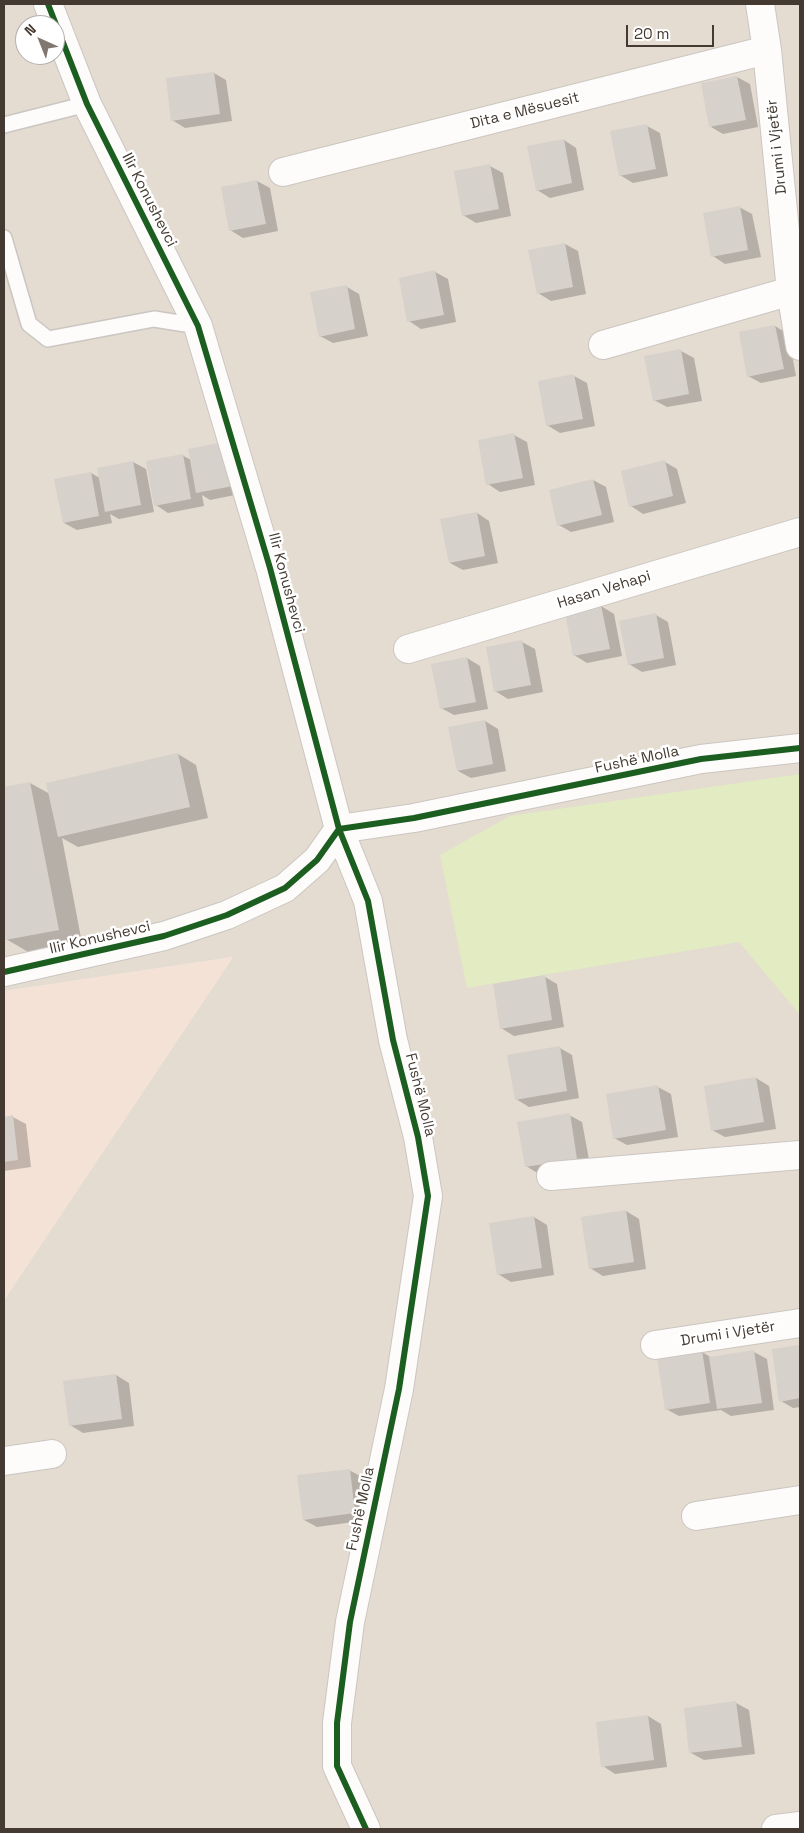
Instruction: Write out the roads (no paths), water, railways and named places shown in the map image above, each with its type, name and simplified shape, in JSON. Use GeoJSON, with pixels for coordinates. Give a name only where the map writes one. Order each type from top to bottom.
{"type":"FeatureCollection","features":[{"type":"Feature","properties":{"kind":"street","name":"Ilir Konushevci"},"geometry":{"type":"LineString","coordinates":[[4,972],[164,936],[227,915],[285,888],[317,860],[339,830],[270,568],[198,326],[87,104],[48,4]]}},
{"type":"Feature","properties":{"kind":"street","name":"Drumi i Vjetër"},"geometry":{"type":"LineString","coordinates":[[760,4],[767,50],[791,291],[800,346]]}},
{"type":"Feature","properties":{"kind":"street","name":"Dita e Mësuesit"},"geometry":{"type":"LineString","coordinates":[[283,172],[767,50]]}},
{"type":"Feature","properties":{"kind":"street"},"geometry":{"type":"LineString","coordinates":[[603,345],[791,291]]}},
{"type":"Feature","properties":{"kind":"street","name":"Hasan Vehapi"},"geometry":{"type":"LineString","coordinates":[[408,649],[800,532]]}},
{"type":"Feature","properties":{"kind":"street","name":"Fushë Molla"},"geometry":{"type":"LineString","coordinates":[[366,1829],[337,1766],[337,1723],[350,1622],[398,1389],[428,1196],[418,1138],[393,1040],[368,900],[339,830],[414,818],[701,759],[800,748]]}},
{"type":"Feature","properties":{"kind":"street"},"geometry":{"type":"LineString","coordinates":[[551,1176],[800,1155]]}},
{"type":"Feature","properties":{"kind":"street","name":"Drumi i Vjetër"},"geometry":{"type":"LineString","coordinates":[[655,1344],[800,1323]]}},
{"type":"Feature","properties":{"kind":"street"},"geometry":{"type":"LineString","coordinates":[[4,1461],[52,1454]]}},
{"type":"Feature","properties":{"kind":"street"},"geometry":{"type":"LineString","coordinates":[[696,1516],[800,1500]]}},
{"type":"Feature","properties":{"kind":"street"},"geometry":{"type":"LineString","coordinates":[[776,1829],[800,1826]]}},
{"type":"Feature","properties":{"kind":"lane"},"geometry":{"type":"LineString","coordinates":[[4,125],[87,104]]}},
{"type":"Feature","properties":{"kind":"lane"},"geometry":{"type":"LineString","coordinates":[[4,238],[29,324],[48,339],[154,319],[198,326]]}}]}
